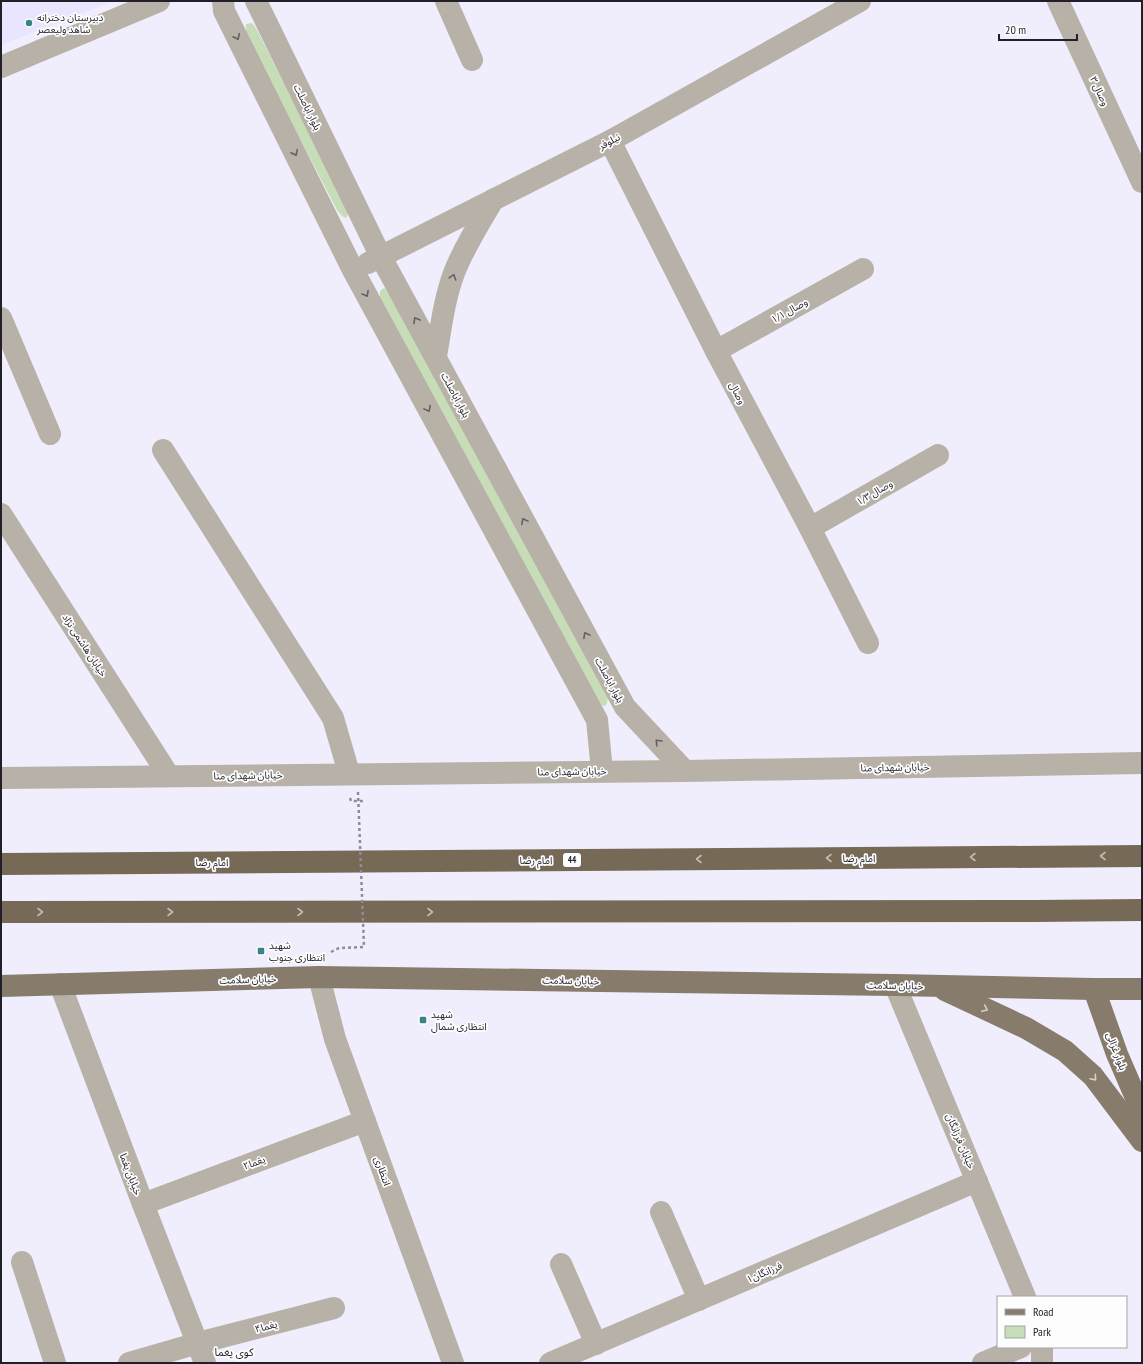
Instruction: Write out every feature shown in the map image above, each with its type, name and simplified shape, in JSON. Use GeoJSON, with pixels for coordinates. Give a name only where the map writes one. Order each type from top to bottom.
{"type":"FeatureCollection","features":[{"type":"Feature","properties":{"kind":"highway","name":"امام رضا"},"geometry":{"type":"LineString","coordinates":[[1,864],[1142,856]]}},
{"type":"Feature","properties":{"kind":"highway"},"geometry":{"type":"LineString","coordinates":[[1,912],[1142,910]]}},
{"type":"Feature","properties":{"kind":"main road","name":"خیابان سلامت"},"geometry":{"type":"LineString","coordinates":[[1,986],[319,977],[895,984],[1142,989]]}},
{"type":"Feature","properties":{"kind":"main road"},"geometry":{"type":"LineString","coordinates":[[937,986],[1026,1028],[1065,1051],[1093,1076],[1142,1141]]}},
{"type":"Feature","properties":{"kind":"main road","name":"بلوار غزالی"},"geometry":{"type":"LineString","coordinates":[[1094,989],[1117,1054],[1142,1112]]}},
{"type":"Feature","properties":{"kind":"street"},"geometry":{"type":"LineString","coordinates":[[1,67],[159,1]]}},
{"type":"Feature","properties":{"kind":"street"},"geometry":{"type":"LineString","coordinates":[[223,1],[224,11],[353,270],[597,720],[602,771]]}},
{"type":"Feature","properties":{"kind":"street","name":"بلوار اباصلت"},"geometry":{"type":"LineString","coordinates":[[256,1],[381,257],[625,707],[685,770]]}},
{"type":"Feature","properties":{"kind":"street"},"geometry":{"type":"LineString","coordinates":[[446,1],[472,60]]}},
{"type":"Feature","properties":{"kind":"street","name":"نیلوفر"},"geometry":{"type":"LineString","coordinates":[[353,270],[610,141],[860,1]]}},
{"type":"Feature","properties":{"kind":"street","name":"وصال ۳"},"geometry":{"type":"LineString","coordinates":[[1058,1],[1142,182]]}},
{"type":"Feature","properties":{"kind":"street","name":"وصال"},"geometry":{"type":"LineString","coordinates":[[610,141],[716,350],[810,528],[868,643]]}},
{"type":"Feature","properties":{"kind":"street"},"geometry":{"type":"LineString","coordinates":[[436,356],[445,305],[454,272],[493,200]]}},
{"type":"Feature","properties":{"kind":"street","name":"وصال ۱/۱"},"geometry":{"type":"LineString","coordinates":[[716,350],[863,269]]}},
{"type":"Feature","properties":{"kind":"street"},"geometry":{"type":"LineString","coordinates":[[1,318],[50,434]]}},
{"type":"Feature","properties":{"kind":"street"},"geometry":{"type":"LineString","coordinates":[[163,450],[333,718],[354,782]]}},
{"type":"Feature","properties":{"kind":"street","name":"وصال ۱/۳"},"geometry":{"type":"LineString","coordinates":[[810,528],[938,455]]}},
{"type":"Feature","properties":{"kind":"street","name":"خیابان هاشمی نژاد"},"geometry":{"type":"LineString","coordinates":[[1,514],[169,776]]}},
{"type":"Feature","properties":{"kind":"street"},"geometry":{"type":"LineString","coordinates":[[597,720],[607,723],[614,722],[620,717],[625,707]]}},
{"type":"Feature","properties":{"kind":"street","name":"خیابان شهدای منا"},"geometry":{"type":"LineString","coordinates":[[1,778],[169,776],[354,782],[602,771],[1142,762]]}},
{"type":"Feature","properties":{"kind":"street","name":"انتظاری"},"geometry":{"type":"LineString","coordinates":[[319,977],[335,1039],[453,1363]]}},
{"type":"Feature","properties":{"kind":"street","name":"خیابان یغما"},"geometry":{"type":"LineString","coordinates":[[60,984],[201,1353]]}},
{"type":"Feature","properties":{"kind":"street","name":"خیابان فرزانگان"},"geometry":{"type":"LineString","coordinates":[[895,984],[1025,1296]]}},
{"type":"Feature","properties":{"kind":"street","name":"یغما۲"},"geometry":{"type":"LineString","coordinates":[[143,1204],[365,1121]]}},
{"type":"Feature","properties":{"kind":"street","name":"فرزانگان۱"},"geometry":{"type":"LineString","coordinates":[[550,1363],[978,1181]]}},
{"type":"Feature","properties":{"kind":"street"},"geometry":{"type":"LineString","coordinates":[[661,1212],[699,1300]]}},
{"type":"Feature","properties":{"kind":"street"},"geometry":{"type":"LineString","coordinates":[[22,1262],[56,1363]]}},
{"type":"Feature","properties":{"kind":"street"},"geometry":{"type":"LineString","coordinates":[[561,1264],[596,1344]]}},
{"type":"Feature","properties":{"kind":"street","name":"یغما۴"},"geometry":{"type":"LineString","coordinates":[[129,1363],[201,1353],[334,1308]]}},
{"type":"Feature","properties":{"kind":"street"},"geometry":{"type":"LineString","coordinates":[[983,1363],[1019,1348]]}},
{"type":"Feature","properties":{"kind":"street"},"geometry":{"type":"LineString","coordinates":[[1042,1348],[1042,1363]]}},
{"type":"Feature","properties":{"kind":"path"},"geometry":{"type":"LineString","coordinates":[[339,948],[364,947],[354,782]]}},
{"type":"Feature","properties":{"kind":"shaded area","name":"دبیرستان دخترانه شاهد ولیعصر"},"geometry":{"type":"Polygon","coordinates":[[[1,1],[114,1],[1,45],[1,1]]]}},
{"type":"Feature","properties":{"kind":"green space"},"geometry":{"type":"Polygon","coordinates":[[[252,23],[256,28],[347,207],[348,214],[346,218],[337,210],[246,35],[246,24],[252,23]]]}},
{"type":"Feature","properties":{"kind":"green space"},"geometry":{"type":"Polygon","coordinates":[[[384,288],[389,291],[608,697],[605,706],[601,705],[380,297],[380,291],[384,288]]]}},
{"type":"Feature","properties":{"kind":"place","name":"دبیرستان دخترانه شاهد ولیعصر"},"geometry":{"type":"Point","coordinates":[29,23]}},
{"type":"Feature","properties":{"kind":"place","name":"شهید انتظاری جنوب"},"geometry":{"type":"Point","coordinates":[261,951]}},
{"type":"Feature","properties":{"kind":"place","name":"شهید انتظاری شمال"},"geometry":{"type":"Point","coordinates":[423,1020]}},
{"type":"Feature","properties":{"kind":"district","name":"کوی یغما"},"geometry":{"type":"Point","coordinates":[234,1352]}}]}
